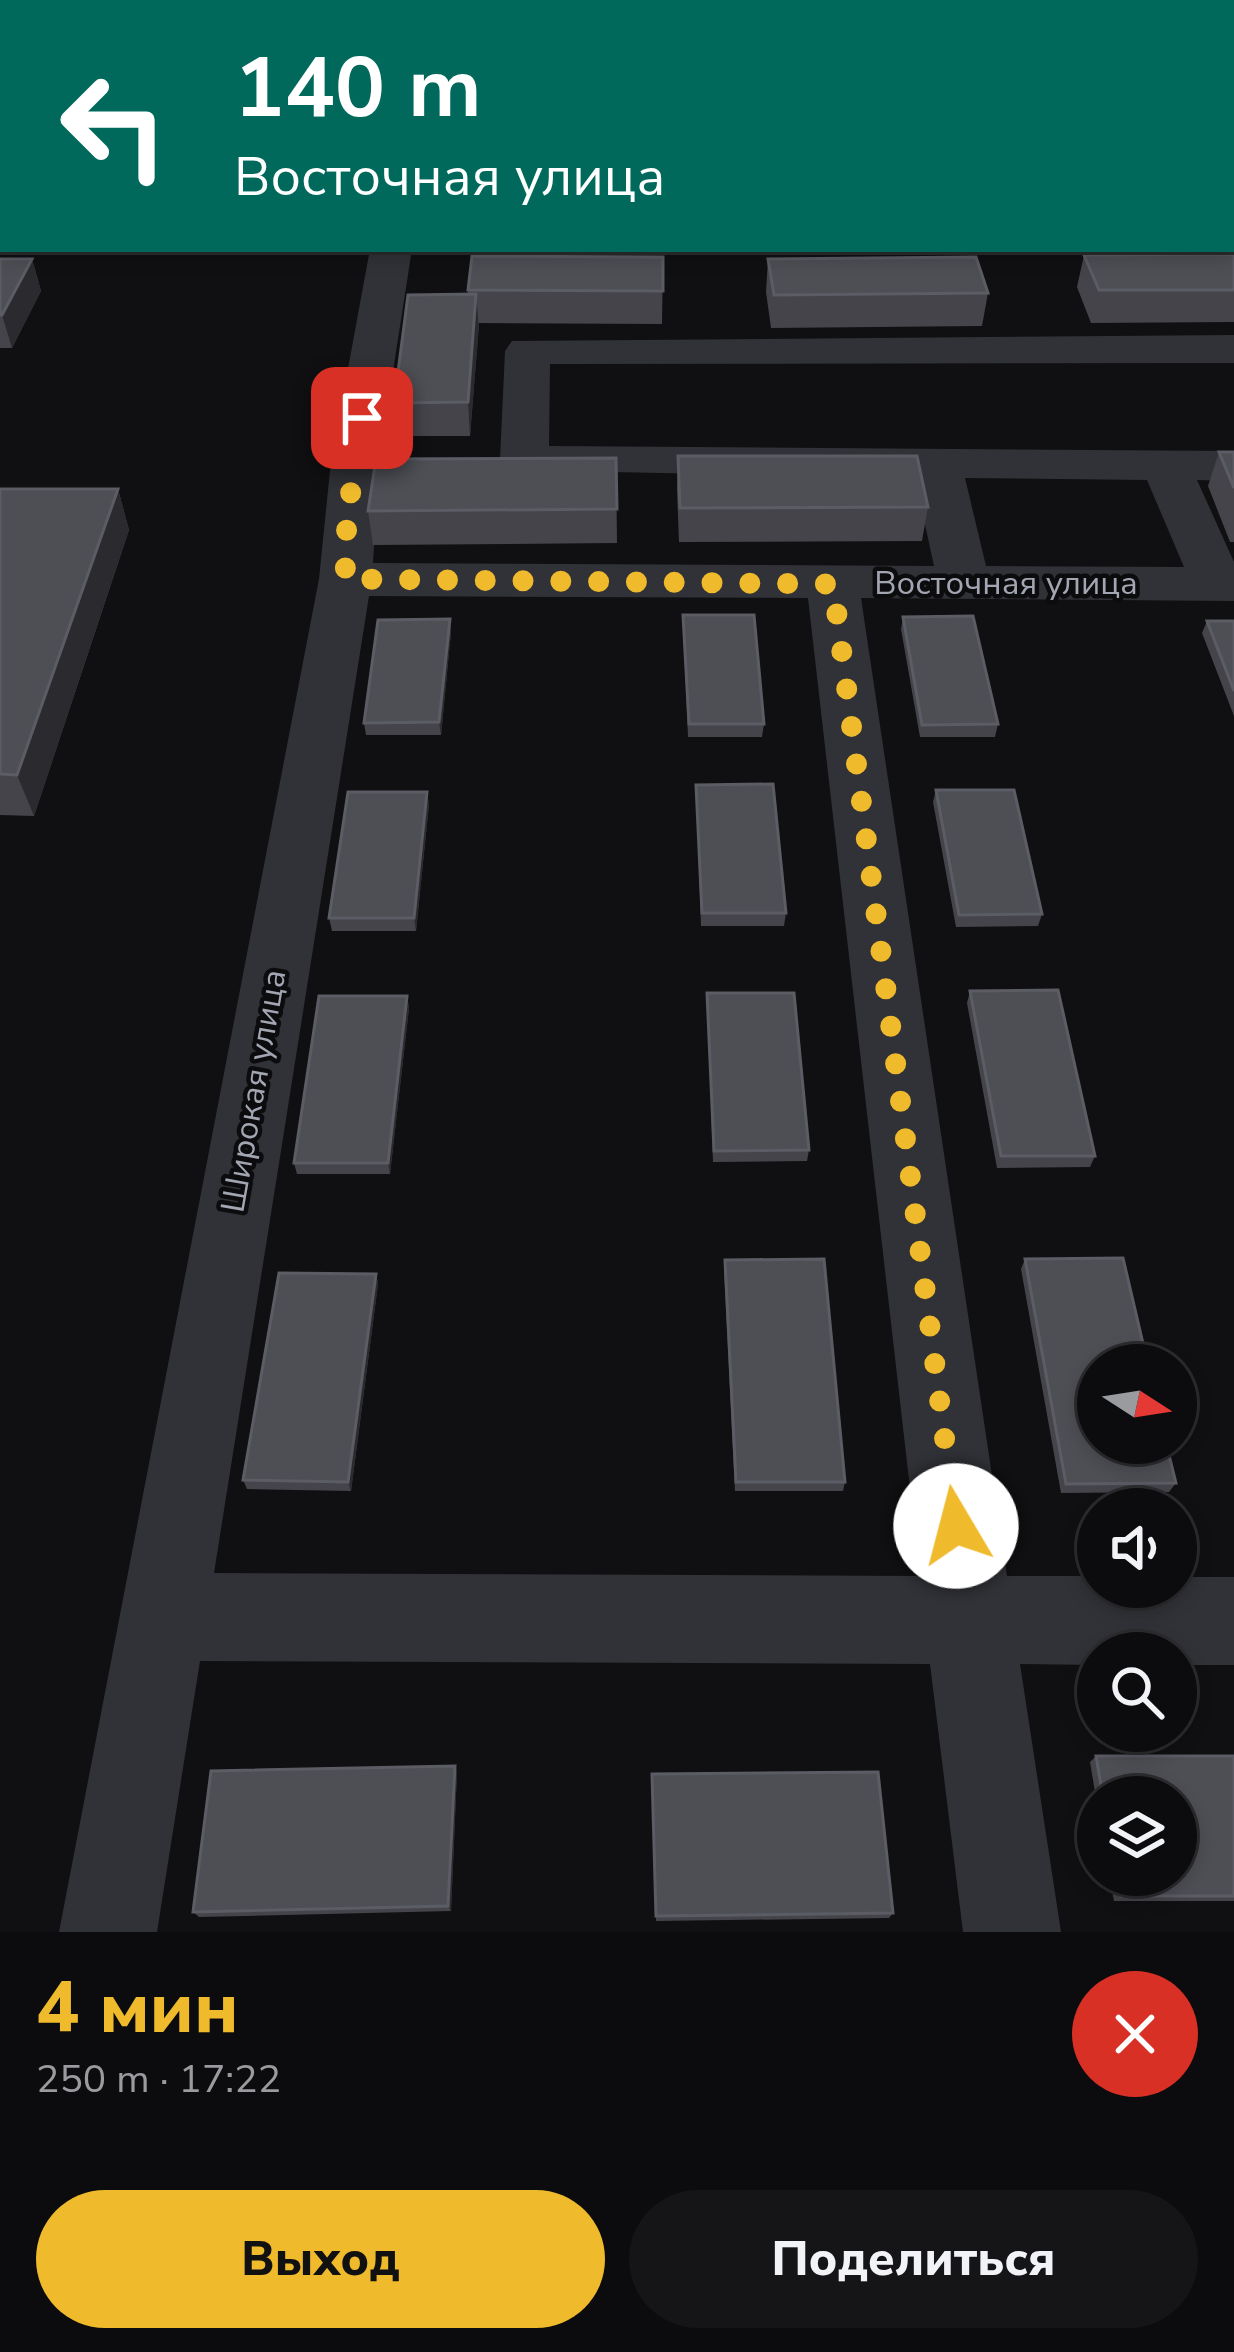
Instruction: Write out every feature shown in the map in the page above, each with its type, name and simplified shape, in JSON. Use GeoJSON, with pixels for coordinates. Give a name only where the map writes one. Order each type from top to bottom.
{"type":"FeatureCollection","features":[{"type":"Feature","properties":{"kind":"street","name":"Широкая улица"},"geometry":{"type":"LineString","coordinates":[[108,1932],[345,579],[376,461],[392,252]]}},
{"type":"Feature","properties":{"kind":"street"},"geometry":{"type":"LineString","coordinates":[[1234,349],[527,351],[503,460],[1234,466]]}},
{"type":"Feature","properties":{"kind":"street"},"geometry":{"type":"LineString","coordinates":[[936,462],[964,582]]}},
{"type":"Feature","properties":{"kind":"street"},"geometry":{"type":"LineString","coordinates":[[1166,466],[1225,584]]}},
{"type":"Feature","properties":{"kind":"street","name":"Восточная улица"},"geometry":{"type":"LineString","coordinates":[[345,579],[1225,584]]}},
{"type":"Feature","properties":{"kind":"street"},"geometry":{"type":"LineString","coordinates":[[833,584],[860,823],[1012,1932]]}},
{"type":"Feature","properties":{"kind":"street"},"geometry":{"type":"LineString","coordinates":[[161,1617],[1234,1621]]}},
{"type":"Feature","properties":{"kind":"building"},"geometry":{"type":"Polygon","coordinates":[[[1234,254],[1234,290],[1099,290],[1084,255],[1234,254]]]}},
{"type":"Feature","properties":{"kind":"building"},"geometry":{"type":"Polygon","coordinates":[[[472,256],[663,257],[663,291],[468,290],[472,256]]]}},
{"type":"Feature","properties":{"kind":"building"},"geometry":{"type":"Polygon","coordinates":[[[976,257],[988,293],[774,295],[768,259],[976,257]]]}},
{"type":"Feature","properties":{"kind":"building"},"geometry":{"type":"Polygon","coordinates":[[[0,259],[32,259],[2,315],[0,315],[0,259]]]}},
{"type":"Feature","properties":{"kind":"building"},"geometry":{"type":"Polygon","coordinates":[[[476,294],[468,402],[394,403],[408,295],[476,294]]]}},
{"type":"Feature","properties":{"kind":"building"},"geometry":{"type":"Polygon","coordinates":[[[1219,452],[1234,452],[1234,488],[1219,452]]]}},
{"type":"Feature","properties":{"kind":"building"},"geometry":{"type":"Polygon","coordinates":[[[678,456],[917,456],[928,507],[680,508],[678,456]]]}},
{"type":"Feature","properties":{"kind":"building"},"geometry":{"type":"Polygon","coordinates":[[[616,458],[617,509],[368,511],[376,459],[616,458]]]}},
{"type":"Feature","properties":{"kind":"building"},"geometry":{"type":"Polygon","coordinates":[[[0,489],[118,489],[17,775],[0,774],[0,489]]]}},
{"type":"Feature","properties":{"kind":"building"},"geometry":{"type":"Polygon","coordinates":[[[683,615],[754,615],[764,724],[689,724],[683,615]]]}},
{"type":"Feature","properties":{"kind":"building"},"geometry":{"type":"Polygon","coordinates":[[[973,616],[998,724],[922,725],[903,617],[973,616]]]}},
{"type":"Feature","properties":{"kind":"building"},"geometry":{"type":"Polygon","coordinates":[[[450,619],[439,722],[364,723],[378,620],[450,619]]]}},
{"type":"Feature","properties":{"kind":"building"},"geometry":{"type":"Polygon","coordinates":[[[1207,621],[1234,621],[1234,691],[1207,621]]]}},
{"type":"Feature","properties":{"kind":"building"},"geometry":{"type":"Polygon","coordinates":[[[773,784],[786,913],[702,913],[696,785],[773,784]]]}},
{"type":"Feature","properties":{"kind":"building"},"geometry":{"type":"Polygon","coordinates":[[[936,790],[1014,790],[1042,914],[959,915],[936,790]]]}},
{"type":"Feature","properties":{"kind":"building"},"geometry":{"type":"Polygon","coordinates":[[[348,792],[427,792],[414,918],[329,918],[348,792]]]}},
{"type":"Feature","properties":{"kind":"building"},"geometry":{"type":"Polygon","coordinates":[[[1058,990],[1095,1156],[1001,1156],[970,991],[1058,990]]]}},
{"type":"Feature","properties":{"kind":"building"},"geometry":{"type":"Polygon","coordinates":[[[707,993],[794,993],[809,1150],[714,1151],[707,993]]]}},
{"type":"Feature","properties":{"kind":"building"},"geometry":{"type":"Polygon","coordinates":[[[319,996],[407,996],[388,1163],[294,1163],[319,996]]]}},
{"type":"Feature","properties":{"kind":"building"},"geometry":{"type":"Polygon","coordinates":[[[1123,1258],[1143,1344],[1077,1344],[1077,1464],[1171,1464],[1176,1483],[1066,1484],[1025,1259],[1123,1258]]]}},
{"type":"Feature","properties":{"kind":"building"},"geometry":{"type":"Polygon","coordinates":[[[824,1259],[845,1482],[736,1482],[725,1260],[824,1259]]]}},
{"type":"Feature","properties":{"kind":"building"},"geometry":{"type":"Polygon","coordinates":[[[279,1273],[376,1274],[348,1482],[243,1480],[279,1273]]]}},
{"type":"Feature","properties":{"kind":"building"},"geometry":{"type":"Polygon","coordinates":[[[1096,1756],[1234,1756],[1234,1896],[1197,1896],[1197,1776],[1099,1776],[1096,1756]]]}},
{"type":"Feature","properties":{"kind":"building"},"geometry":{"type":"Polygon","coordinates":[[[455,1766],[448,1906],[193,1912],[211,1771],[455,1766]]]}},
{"type":"Feature","properties":{"kind":"building"},"geometry":{"type":"Polygon","coordinates":[[[878,1772],[893,1913],[656,1916],[652,1774],[878,1772]]]}},
{"type":"Feature","properties":{"kind":"route"},"geometry":{"type":"LineString","coordinates":[[362,418],[347,517],[345,579],[833,584],[860,823],[956,1526]]}}]}
